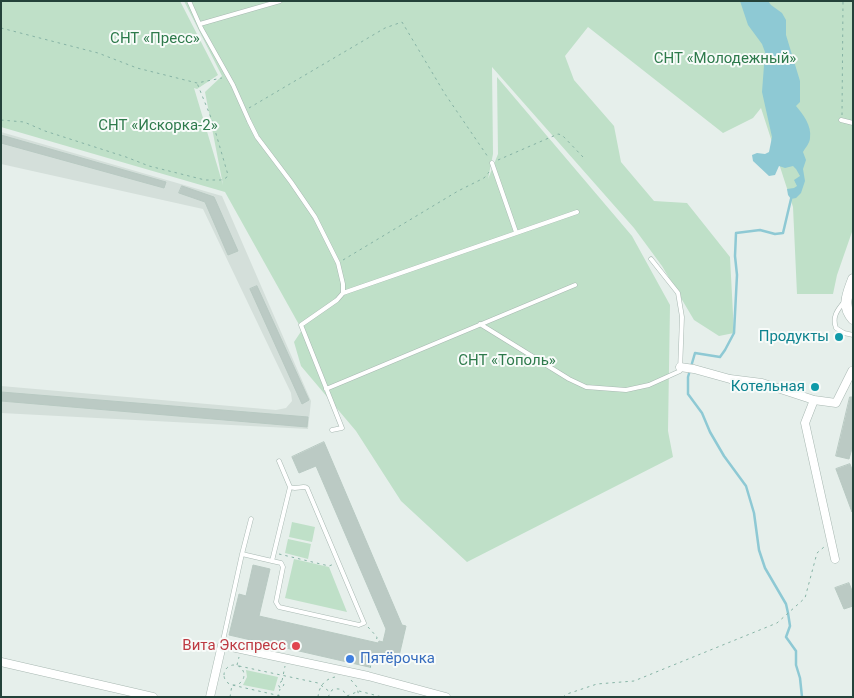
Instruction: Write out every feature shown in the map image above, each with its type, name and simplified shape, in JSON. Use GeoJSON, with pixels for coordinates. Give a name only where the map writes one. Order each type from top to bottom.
{"type":"FeatureCollection","features":[{"type":"Feature","properties":{"kind":"street"},"geometry":{"type":"LineString","coordinates":[[853,279],[846,300],[846,308],[853,319]]}},
{"type":"Feature","properties":{"kind":"street"},"geometry":{"type":"LineString","coordinates":[[683,368],[694,369],[730,379],[762,383],[814,400],[836,403],[852,371]]}},
{"type":"Feature","properties":{"kind":"street"},"geometry":{"type":"LineString","coordinates":[[814,400],[805,423],[835,559]]}},
{"type":"Feature","properties":{"kind":"street"},"geometry":{"type":"LineString","coordinates":[[210,697],[222,645],[368,676],[446,697]]}},
{"type":"Feature","properties":{"kind":"street"},"geometry":{"type":"LineString","coordinates":[[1,662],[153,697]]}},
{"type":"Feature","properties":{"kind":"lane"},"geometry":{"type":"LineString","coordinates":[[189,1],[229,77],[257,137],[291,182],[314,217],[338,263],[343,293]]}},
{"type":"Feature","properties":{"kind":"lane"},"geometry":{"type":"LineString","coordinates":[[200,24],[280,1]]}},
{"type":"Feature","properties":{"kind":"lane"},"geometry":{"type":"LineString","coordinates":[[842,120],[853,123]]}},
{"type":"Feature","properties":{"kind":"lane"},"geometry":{"type":"LineString","coordinates":[[492,163],[516,232]]}},
{"type":"Feature","properties":{"kind":"lane"},"geometry":{"type":"LineString","coordinates":[[332,430],[342,428],[301,325],[337,300],[343,293],[577,212]]}},
{"type":"Feature","properties":{"kind":"lane"},"geometry":{"type":"LineString","coordinates":[[480,324],[569,379],[586,387],[626,390],[649,385],[683,368],[682,317],[678,293],[651,259]]}},
{"type":"Feature","properties":{"kind":"lane"},"geometry":{"type":"LineString","coordinates":[[326,389],[575,285]]}},
{"type":"Feature","properties":{"kind":"lane"},"geometry":{"type":"LineString","coordinates":[[846,300],[837,310],[833,321],[836,328],[844,333],[853,335]]}},
{"type":"Feature","properties":{"kind":"lane"},"geometry":{"type":"LineString","coordinates":[[852,371],[853,366]]}},
{"type":"Feature","properties":{"kind":"lane"},"geometry":{"type":"LineString","coordinates":[[272,561],[290,487],[279,461]]}},
{"type":"Feature","properties":{"kind":"lane"},"geometry":{"type":"LineString","coordinates":[[242,554],[280,563],[283,567],[276,602],[279,607],[359,625],[364,623],[307,488],[295,489],[290,487]]}},
{"type":"Feature","properties":{"kind":"lane"},"geometry":{"type":"LineString","coordinates":[[222,645],[251,519]]}},
{"type":"Feature","properties":{"kind":"path"},"geometry":{"type":"LineString","coordinates":[[842,120],[843,1]]}},
{"type":"Feature","properties":{"kind":"path"},"geometry":{"type":"LineString","coordinates":[[244,110],[385,28],[402,22],[445,94],[492,163]]}},
{"type":"Feature","properties":{"kind":"path"},"geometry":{"type":"LineString","coordinates":[[1,28],[98,53],[137,68],[198,83],[229,77]]}},
{"type":"Feature","properties":{"kind":"path"},"geometry":{"type":"LineString","coordinates":[[1,120],[24,122],[45,132],[126,156],[149,166],[205,180],[221,180],[228,175],[212,120],[198,83]]}},
{"type":"Feature","properties":{"kind":"path"},"geometry":{"type":"LineString","coordinates":[[492,163],[558,134],[562,134],[583,157]]}},
{"type":"Feature","properties":{"kind":"path"},"geometry":{"type":"LineString","coordinates":[[338,263],[458,191],[484,178],[490,170],[492,163]]}},
{"type":"Feature","properties":{"kind":"path"},"geometry":{"type":"LineString","coordinates":[[563,697],[597,684],[634,681],[777,623],[805,598],[817,552],[831,541]]}},
{"type":"Feature","properties":{"kind":"path"},"geometry":{"type":"LineString","coordinates":[[274,553],[329,566],[339,563]]}},
{"type":"Feature","properties":{"kind":"path"},"geometry":{"type":"LineString","coordinates":[[364,623],[376,636],[376,643]]}},
{"type":"Feature","properties":{"kind":"path"},"geometry":{"type":"LineString","coordinates":[[280,688],[284,686],[282,682],[287,658]]}},
{"type":"Feature","properties":{"kind":"path"},"geometry":{"type":"LineString","coordinates":[[368,676],[372,660]]}},
{"type":"Feature","properties":{"kind":"path"},"geometry":{"type":"LineString","coordinates":[[285,697],[232,685],[226,681],[225,671],[232,665],[239,666],[318,683],[330,692]]}},
{"type":"Feature","properties":{"kind":"path"},"geometry":{"type":"LineString","coordinates":[[232,685],[240,683],[244,678],[244,671],[239,666]]}},
{"type":"Feature","properties":{"kind":"path"},"geometry":{"type":"LineString","coordinates":[[318,697],[321,686],[326,681],[339,676]]}},
{"type":"Feature","properties":{"kind":"path"},"geometry":{"type":"LineString","coordinates":[[346,678],[352,681],[359,697]]}},
{"type":"Feature","properties":{"kind":"path"},"geometry":{"type":"LineString","coordinates":[[278,696],[280,688],[278,684],[282,682]]}},
{"type":"Feature","properties":{"kind":"path"},"geometry":{"type":"LineString","coordinates":[[230,697],[232,685]]}},
{"type":"Feature","properties":{"kind":"path"},"geometry":{"type":"LineString","coordinates":[[328,697],[330,692],[339,689],[345,691],[347,696],[358,691],[382,697]]}},
{"type":"Feature","properties":{"kind":"shaded area"},"geometry":{"type":"Polygon","coordinates":[[[1,132],[222,196],[311,401],[308,429],[1,413],[1,386],[276,410],[286,408],[292,401],[291,393],[203,209],[1,164],[1,132]]]}},
{"type":"Feature","properties":{"kind":"green space"},"geometry":{"type":"Polygon","coordinates":[[[1,1],[180,1],[218,75],[197,89],[194,88],[223,185],[205,92],[222,76],[184,1],[853,1],[853,229],[837,275],[833,294],[797,294],[793,207],[761,108],[753,118],[723,133],[588,27],[565,56],[574,80],[614,126],[621,162],[654,201],[687,203],[730,257],[734,333],[719,336],[694,320],[662,266],[634,228],[492,67],[493,154],[488,179],[498,154],[497,77],[632,236],[670,305],[668,431],[673,457],[467,562],[401,501],[356,431],[301,366],[294,342],[302,330],[225,192],[1,127],[1,1]]]}},
{"type":"Feature","properties":{"kind":"green space"},"geometry":{"type":"Polygon","coordinates":[[[292,522],[315,527],[312,542],[289,537],[292,522]]]}},
{"type":"Feature","properties":{"kind":"green space"},"geometry":{"type":"Polygon","coordinates":[[[288,539],[311,544],[308,559],[285,553],[288,539]]]}},
{"type":"Feature","properties":{"kind":"green space"},"geometry":{"type":"Polygon","coordinates":[[[294,559],[329,567],[347,612],[285,598],[294,559]]]}},
{"type":"Feature","properties":{"kind":"green space"},"geometry":{"type":"Polygon","coordinates":[[[246,670],[278,677],[274,691],[243,685],[247,677],[246,670]]]}},
{"type":"Feature","properties":{"kind":"water"},"geometry":{"type":"Polygon","coordinates":[[[740,1],[768,1],[782,13],[786,20],[786,35],[800,81],[800,102],[796,106],[810,129],[809,142],[803,152],[806,160],[803,169],[805,181],[801,193],[796,198],[791,199],[787,189],[797,186],[794,180],[800,176],[793,166],[785,168],[779,166],[775,175],[769,176],[753,161],[752,155],[769,152],[772,137],[762,92],[765,52],[762,44],[748,25],[740,1]]]}},
{"type":"Feature","properties":{"kind":"building"},"geometry":{"type":"Polygon","coordinates":[[[1,135],[166,182],[164,188],[1,143],[1,135]]]}},
{"type":"Feature","properties":{"kind":"building"},"geometry":{"type":"Polygon","coordinates":[[[182,186],[214,197],[238,251],[228,255],[205,202],[179,193],[182,186]]]}},
{"type":"Feature","properties":{"kind":"building"},"geometry":{"type":"Polygon","coordinates":[[[257,286],[309,400],[302,404],[250,289],[257,286]]]}},
{"type":"Feature","properties":{"kind":"building"},"geometry":{"type":"Polygon","coordinates":[[[1,392],[308,417],[307,427],[1,401],[1,392]]]}},
{"type":"Feature","properties":{"kind":"building"},"geometry":{"type":"Polygon","coordinates":[[[850,397],[853,397],[853,445],[849,459],[836,456],[850,397]]]}},
{"type":"Feature","properties":{"kind":"building"},"geometry":{"type":"Polygon","coordinates":[[[324,442],[402,625],[406,626],[397,665],[370,659],[369,667],[229,635],[239,594],[246,596],[253,565],[270,569],[259,616],[378,643],[379,641],[383,642],[386,629],[316,466],[299,473],[292,457],[324,442]]]}},
{"type":"Feature","properties":{"kind":"building"},"geometry":{"type":"Polygon","coordinates":[[[850,464],[853,472],[852,512],[836,469],[850,464]]]}},
{"type":"Feature","properties":{"kind":"building"},"geometry":{"type":"Polygon","coordinates":[[[849,583],[853,593],[853,606],[844,609],[835,588],[849,583]]]}},
{"type":"Feature","properties":{"kind":"waterway"},"geometry":{"type":"LineString","coordinates":[[791,199],[783,233],[775,234],[760,230],[736,233],[735,256],[737,275],[734,333],[720,357],[695,353],[688,377],[688,394],[702,413],[710,432],[724,456],[746,486],[754,513],[759,550],[765,568],[786,604],[790,626],[786,637],[796,651],[796,665],[800,678],[802,697]]}},
{"type":"Feature","properties":{"kind":"place","name":"Продукты"},"geometry":{"type":"Point","coordinates":[839,337]}},
{"type":"Feature","properties":{"kind":"place","name":"Котельная"},"geometry":{"type":"Point","coordinates":[815,387]}},
{"type":"Feature","properties":{"kind":"place","name":"Вита Экспресс"},"geometry":{"type":"Point","coordinates":[296,646]}},
{"type":"Feature","properties":{"kind":"place","name":"Пятёрочка"},"geometry":{"type":"Point","coordinates":[350,659]}},
{"type":"Feature","properties":{"kind":"park label","name":"СНТ «Пресс»"},"geometry":{"type":"Point","coordinates":[155,39]}},
{"type":"Feature","properties":{"kind":"park label","name":"СНТ «Молодежный»"},"geometry":{"type":"Point","coordinates":[725,59]}},
{"type":"Feature","properties":{"kind":"park label","name":"СНТ «Искорка-2»"},"geometry":{"type":"Point","coordinates":[158,126]}},
{"type":"Feature","properties":{"kind":"park label","name":"СНТ «Тополь»"},"geometry":{"type":"Point","coordinates":[507,361]}}]}
